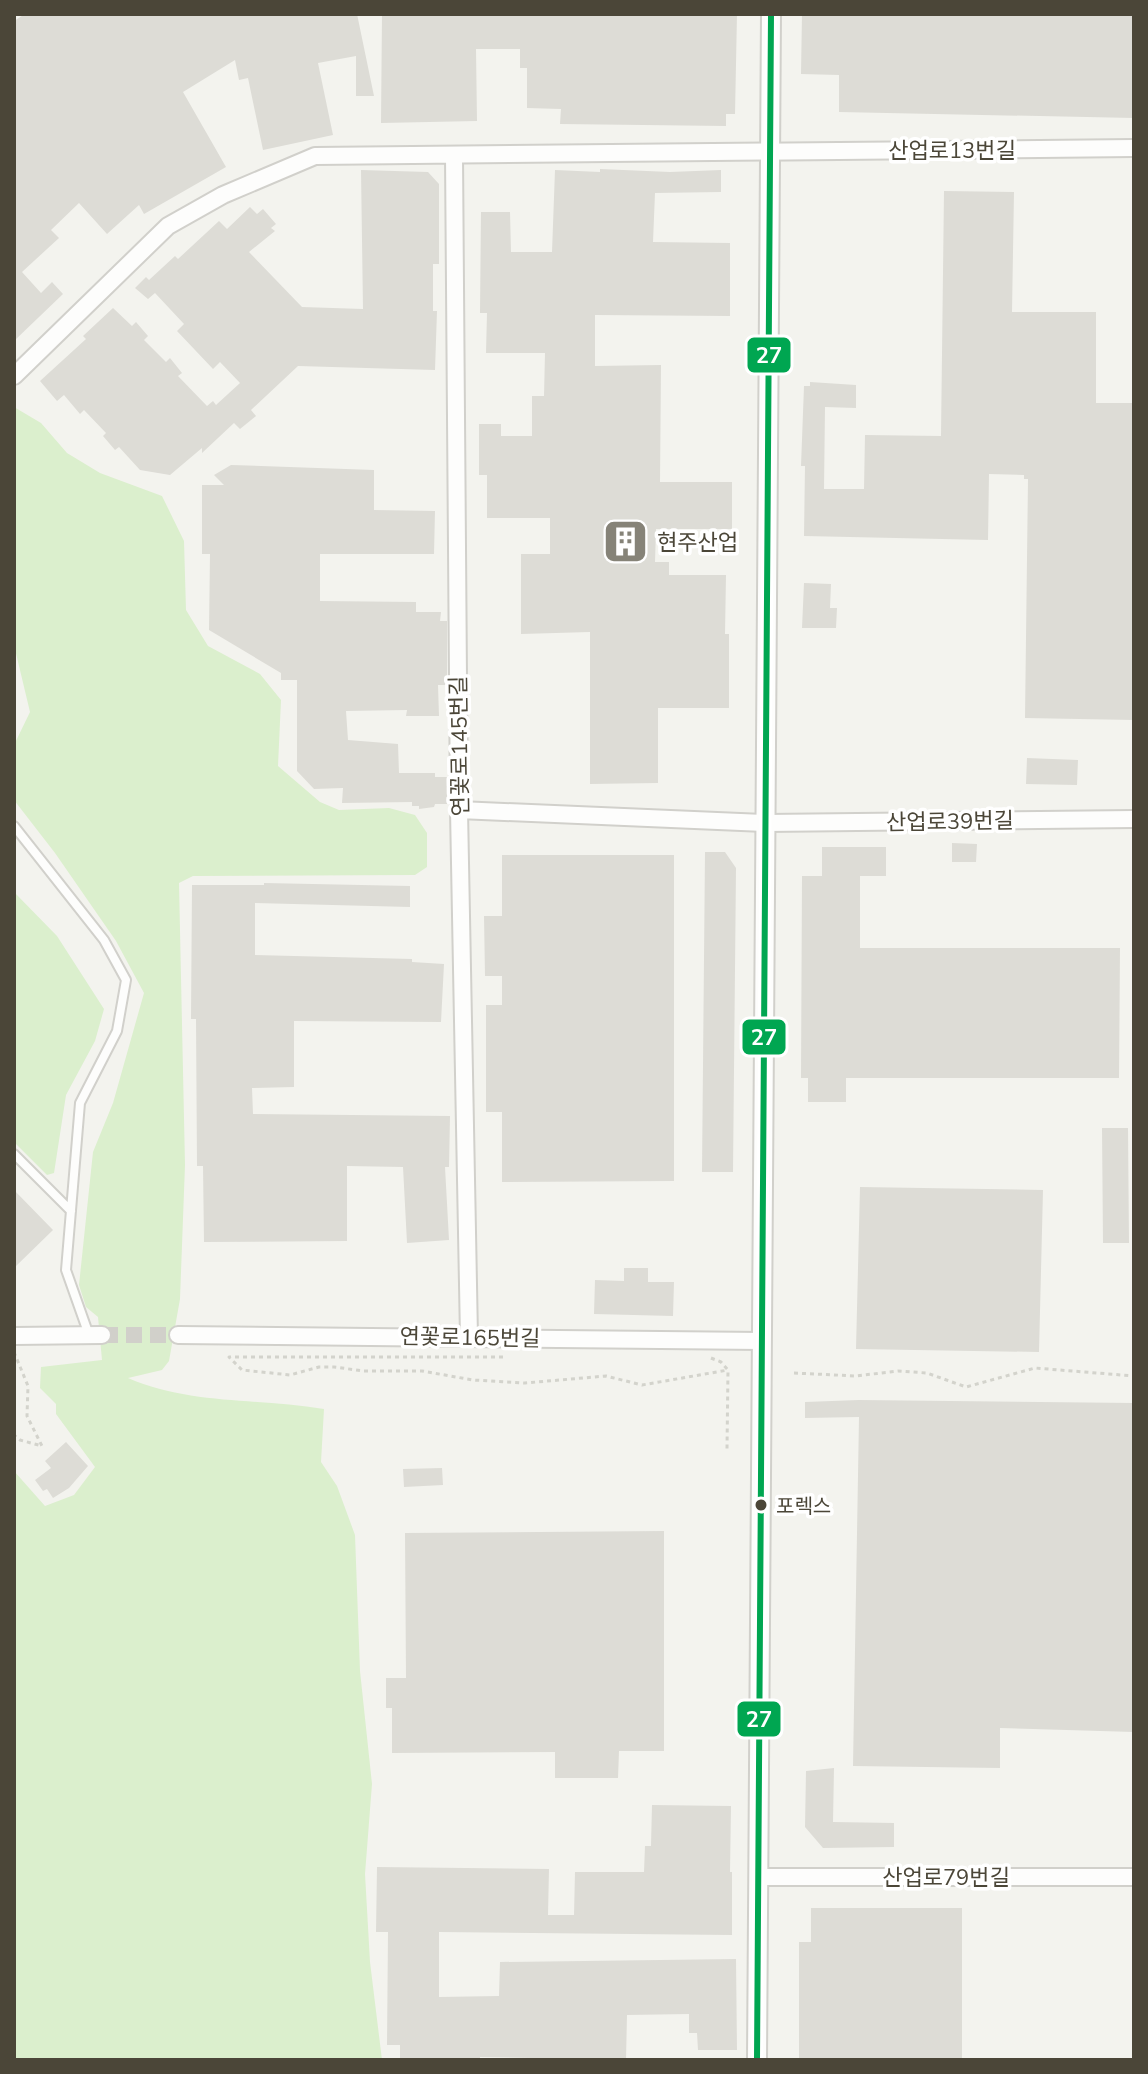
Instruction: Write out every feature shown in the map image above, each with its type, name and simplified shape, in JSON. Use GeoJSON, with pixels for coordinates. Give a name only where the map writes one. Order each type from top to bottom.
{"type":"FeatureCollection","features":[{"type":"Feature","properties":{"kind":"street"},"geometry":{"type":"LineString","coordinates":[[757,2060],[771,14]]}},
{"type":"Feature","properties":{"kind":"street","name":"산업로13번길"},"geometry":{"type":"LineString","coordinates":[[770,151],[1134,148]]}},
{"type":"Feature","properties":{"kind":"street"},"geometry":{"type":"LineString","coordinates":[[14,376],[168,226],[223,195],[315,156],[770,151]]}},
{"type":"Feature","properties":{"kind":"street","name":"연꽃로145번길"},"geometry":{"type":"LineString","coordinates":[[454,155],[459,810],[469,1337]]}},
{"type":"Feature","properties":{"kind":"street","name":"산업로39번길"},"geometry":{"type":"LineString","coordinates":[[459,810],[766,823],[1134,819]]}},
{"type":"Feature","properties":{"kind":"street"},"geometry":{"type":"LineString","coordinates":[[14,1336],[96,1335]]}},
{"type":"Feature","properties":{"kind":"street","name":"연꽃로165번길"},"geometry":{"type":"LineString","coordinates":[[178,1335],[762,1341]]}},
{"type":"Feature","properties":{"kind":"street","name":"산업로79번길"},"geometry":{"type":"LineString","coordinates":[[759,1877],[1134,1877]]}},
{"type":"Feature","properties":{"kind":"lane"},"geometry":{"type":"LineString","coordinates":[[14,826],[104,940],[126,980],[117,1031],[80,1103],[66,1270],[96,1335]]}},
{"type":"Feature","properties":{"kind":"lane"},"geometry":{"type":"LineString","coordinates":[[14,1154],[71,1211]]}},
{"type":"Feature","properties":{"kind":"path"},"geometry":{"type":"LineString","coordinates":[[14,1352],[28,1386],[27,1416],[42,1446],[20,1440],[14,1435]]}},
{"type":"Feature","properties":{"kind":"path"},"geometry":{"type":"LineString","coordinates":[[707,1356],[721,1362],[728,1370],[727,1449]]}},
{"type":"Feature","properties":{"kind":"path"},"geometry":{"type":"LineString","coordinates":[[515,1357],[229,1357],[242,1370],[290,1375],[319,1367],[334,1367],[364,1371],[422,1371],[473,1380],[525,1383],[606,1376],[642,1385],[728,1370]]}},
{"type":"Feature","properties":{"kind":"path"},"geometry":{"type":"LineString","coordinates":[[794,1373],[856,1376],[898,1371],[927,1373],[966,1387],[1035,1368],[1134,1376]]}},
{"type":"Feature","properties":{"kind":"green space"},"geometry":{"type":"Polygon","coordinates":[[[14,407],[41,423],[67,453],[100,473],[162,496],[184,541],[186,610],[208,646],[260,674],[281,700],[278,766],[320,802],[339,810],[389,808],[415,815],[427,833],[427,867],[415,875],[193,876],[179,883],[185,1165],[180,1299],[169,1361],[162,1370],[128,1378],[152,1387],[200,1397],[324,1409],[321,1462],[337,1486],[355,1535],[360,1671],[372,1784],[365,1874],[370,1962],[382,2060],[14,2060],[14,1471],[45,1506],[74,1495],[95,1467],[56,1414],[56,1404],[40,1388],[41,1367],[102,1360],[98,1317],[86,1307],[79,1285],[93,1152],[113,1103],[144,993],[116,941],[14,800],[14,745],[30,712],[14,645],[14,407]]]}},
{"type":"Feature","properties":{"kind":"green space"},"geometry":{"type":"Polygon","coordinates":[[[14,892],[57,936],[104,1009],[95,1041],[66,1095],[54,1173],[47,1175],[14,1142],[14,892]]]}},
{"type":"Feature","properties":{"kind":"building"},"geometry":{"type":"Polygon","coordinates":[[[25,14],[357,14],[374,96],[356,96],[356,56],[318,63],[333,135],[263,150],[248,78],[239,80],[235,60],[183,92],[226,167],[144,214],[139,205],[107,234],[79,203],[51,230],[59,238],[22,272],[41,293],[52,282],[63,294],[14,341],[14,21],[25,14]]]}},
{"type":"Feature","properties":{"kind":"building"},"geometry":{"type":"Polygon","coordinates":[[[382,14],[737,14],[735,114],[726,114],[726,126],[560,124],[561,109],[527,108],[527,68],[520,68],[520,49],[476,49],[477,121],[381,123],[382,14]]]}},
{"type":"Feature","properties":{"kind":"building"},"geometry":{"type":"Polygon","coordinates":[[[802,14],[1134,14],[1134,118],[839,112],[839,75],[801,74],[802,14]]]}},
{"type":"Feature","properties":{"kind":"building"},"geometry":{"type":"Polygon","coordinates":[[[600,169],[670,172],[721,170],[721,192],[655,193],[653,242],[730,243],[730,316],[595,315],[595,366],[661,365],[660,482],[732,482],[732,529],[656,529],[655,562],[669,562],[669,575],[726,575],[725,634],[729,634],[729,708],[658,708],[658,783],[590,784],[590,632],[521,634],[521,554],[550,554],[550,518],[487,518],[487,475],[479,475],[479,424],[501,424],[501,436],[532,436],[532,396],[544,396],[545,353],[486,353],[487,313],[480,313],[481,212],[510,212],[511,252],[552,252],[555,170],[600,172],[600,169]]]}},
{"type":"Feature","properties":{"kind":"building"},"geometry":{"type":"Polygon","coordinates":[[[361,170],[428,172],[439,184],[439,264],[433,264],[433,311],[437,311],[435,370],[298,366],[251,410],[256,416],[240,429],[234,423],[202,453],[202,448],[170,475],[140,470],[119,447],[115,450],[103,436],[106,433],[84,410],[80,414],[64,395],[57,401],[40,381],[86,339],[83,336],[113,308],[132,326],[136,322],[148,336],[144,340],[166,362],[170,358],[182,373],[178,376],[207,406],[213,401],[216,405],[240,383],[220,362],[213,369],[177,331],[184,324],[155,293],[148,299],[135,288],[146,277],[149,280],[175,256],[178,259],[219,221],[227,229],[250,207],[257,214],[263,209],[276,224],[271,228],[275,231],[249,252],[302,307],[363,309],[361,170]]]}},
{"type":"Feature","properties":{"kind":"building"},"geometry":{"type":"Polygon","coordinates":[[[944,191],[1014,192],[1012,312],[1096,312],[1096,403],[1134,403],[1134,720],[1025,718],[1028,479],[1024,479],[1024,475],[989,474],[988,540],[804,536],[805,466],[801,466],[804,386],[810,386],[810,382],[856,385],[856,408],[825,407],[824,489],[864,489],[865,435],[941,436],[944,191]]]}},
{"type":"Feature","properties":{"kind":"building"},"geometry":{"type":"Polygon","coordinates":[[[231,465],[374,470],[374,510],[435,511],[434,554],[320,554],[320,601],[416,602],[416,612],[441,612],[440,621],[447,621],[447,685],[438,685],[439,716],[406,716],[407,710],[346,711],[348,740],[398,744],[399,773],[435,773],[435,777],[447,777],[447,804],[419,809],[419,806],[412,806],[412,802],[342,803],[343,788],[314,789],[297,771],[297,680],[281,680],[281,673],[209,630],[210,554],[202,554],[202,485],[224,485],[214,475],[231,465]]]}},
{"type":"Feature","properties":{"kind":"building"},"geometry":{"type":"Polygon","coordinates":[[[804,583],[831,584],[830,608],[837,608],[836,628],[802,628],[804,583]]]}},
{"type":"Feature","properties":{"kind":"building"},"geometry":{"type":"Polygon","coordinates":[[[1027,758],[1078,760],[1077,785],[1026,784],[1027,758]]]}},
{"type":"Feature","properties":{"kind":"building"},"geometry":{"type":"Polygon","coordinates":[[[952,843],[977,844],[976,862],[952,862],[952,843]]]}},
{"type":"Feature","properties":{"kind":"building"},"geometry":{"type":"Polygon","coordinates":[[[822,847],[886,847],[886,876],[860,876],[860,948],[1120,948],[1119,1078],[846,1078],[846,1102],[808,1102],[808,1078],[801,1078],[802,876],[822,876],[822,847]]]}},
{"type":"Feature","properties":{"kind":"building"},"geometry":{"type":"Polygon","coordinates":[[[705,852],[725,852],[736,868],[733,1172],[702,1172],[705,852]]]}},
{"type":"Feature","properties":{"kind":"building"},"geometry":{"type":"Polygon","coordinates":[[[502,855],[674,855],[674,1181],[502,1182],[502,1112],[486,1112],[486,1005],[502,1005],[502,976],[485,976],[484,916],[502,916],[502,855]]]}},
{"type":"Feature","properties":{"kind":"building"},"geometry":{"type":"Polygon","coordinates":[[[192,885],[410,886],[410,907],[255,903],[255,955],[412,959],[412,962],[444,964],[441,1022],[294,1021],[294,1087],[252,1088],[253,1114],[450,1116],[449,1167],[445,1167],[449,1240],[407,1243],[403,1167],[347,1166],[347,1241],[204,1242],[203,1166],[197,1166],[196,1019],[191,1019],[192,885]]]}},
{"type":"Feature","properties":{"kind":"building"},"geometry":{"type":"Polygon","coordinates":[[[1102,1128],[1128,1128],[1129,1243],[1103,1243],[1102,1128]]]}},
{"type":"Feature","properties":{"kind":"building"},"geometry":{"type":"Polygon","coordinates":[[[860,1187],[1043,1190],[1039,1352],[856,1349],[860,1187]]]}},
{"type":"Feature","properties":{"kind":"building"},"geometry":{"type":"Polygon","coordinates":[[[14,1190],[53,1230],[14,1268],[14,1190]]]}},
{"type":"Feature","properties":{"kind":"building"},"geometry":{"type":"Polygon","coordinates":[[[624,1268],[648,1268],[648,1282],[674,1282],[673,1316],[594,1314],[595,1280],[624,1281],[624,1268]]]}},
{"type":"Feature","properties":{"kind":"building"},"geometry":{"type":"Polygon","coordinates":[[[805,1402],[1134,1403],[1134,1732],[1000,1728],[1000,1768],[853,1766],[859,1417],[805,1418],[805,1402]]]}},
{"type":"Feature","properties":{"kind":"building"},"geometry":{"type":"Polygon","coordinates":[[[66,1442],[88,1466],[69,1488],[53,1498],[35,1480],[51,1468],[45,1461],[66,1442]]]}},
{"type":"Feature","properties":{"kind":"building"},"geometry":{"type":"Polygon","coordinates":[[[442,1468],[443,1485],[404,1487],[403,1469],[442,1468]]]}},
{"type":"Feature","properties":{"kind":"building"},"geometry":{"type":"Polygon","coordinates":[[[664,1531],[664,1751],[619,1751],[618,1778],[555,1778],[555,1752],[392,1753],[392,1708],[386,1708],[386,1678],[406,1678],[405,1533],[664,1531]]]}},
{"type":"Feature","properties":{"kind":"building"},"geometry":{"type":"Polygon","coordinates":[[[834,1768],[833,1822],[894,1823],[894,1847],[823,1848],[805,1827],[806,1771],[834,1768]]]}},
{"type":"Feature","properties":{"kind":"building"},"geometry":{"type":"Polygon","coordinates":[[[652,1805],[731,1806],[732,1935],[439,1932],[439,1997],[499,1996],[500,1962],[736,1959],[737,2050],[698,2050],[697,2033],[689,2033],[689,2014],[627,2015],[626,2060],[480,2057],[480,2060],[400,2060],[400,2045],[387,2045],[388,1932],[376,1932],[377,1867],[549,1869],[548,1915],[574,1915],[575,1872],[644,1872],[645,1846],[651,1846],[652,1805]]]}},
{"type":"Feature","properties":{"kind":"building"},"geometry":{"type":"Polygon","coordinates":[[[811,1908],[962,1908],[962,2060],[799,2060],[799,1942],[811,1942],[811,1908]]]}},
{"type":"Feature","properties":{"kind":"tunnel"},"geometry":{"type":"LineString","coordinates":[[102,1335],[178,1335]]}},
{"type":"Feature","properties":{"kind":"transit line","name":"27"},"geometry":{"type":"LineString","coordinates":[[757,2060],[771,14]]}},
{"type":"Feature","properties":{"kind":"place","name":"현주산업"},"geometry":{"type":"Point","coordinates":[626,542]}},
{"type":"Feature","properties":{"kind":"place","name":"포렉스"},"geometry":{"type":"Point","coordinates":[761,1505]}}]}
